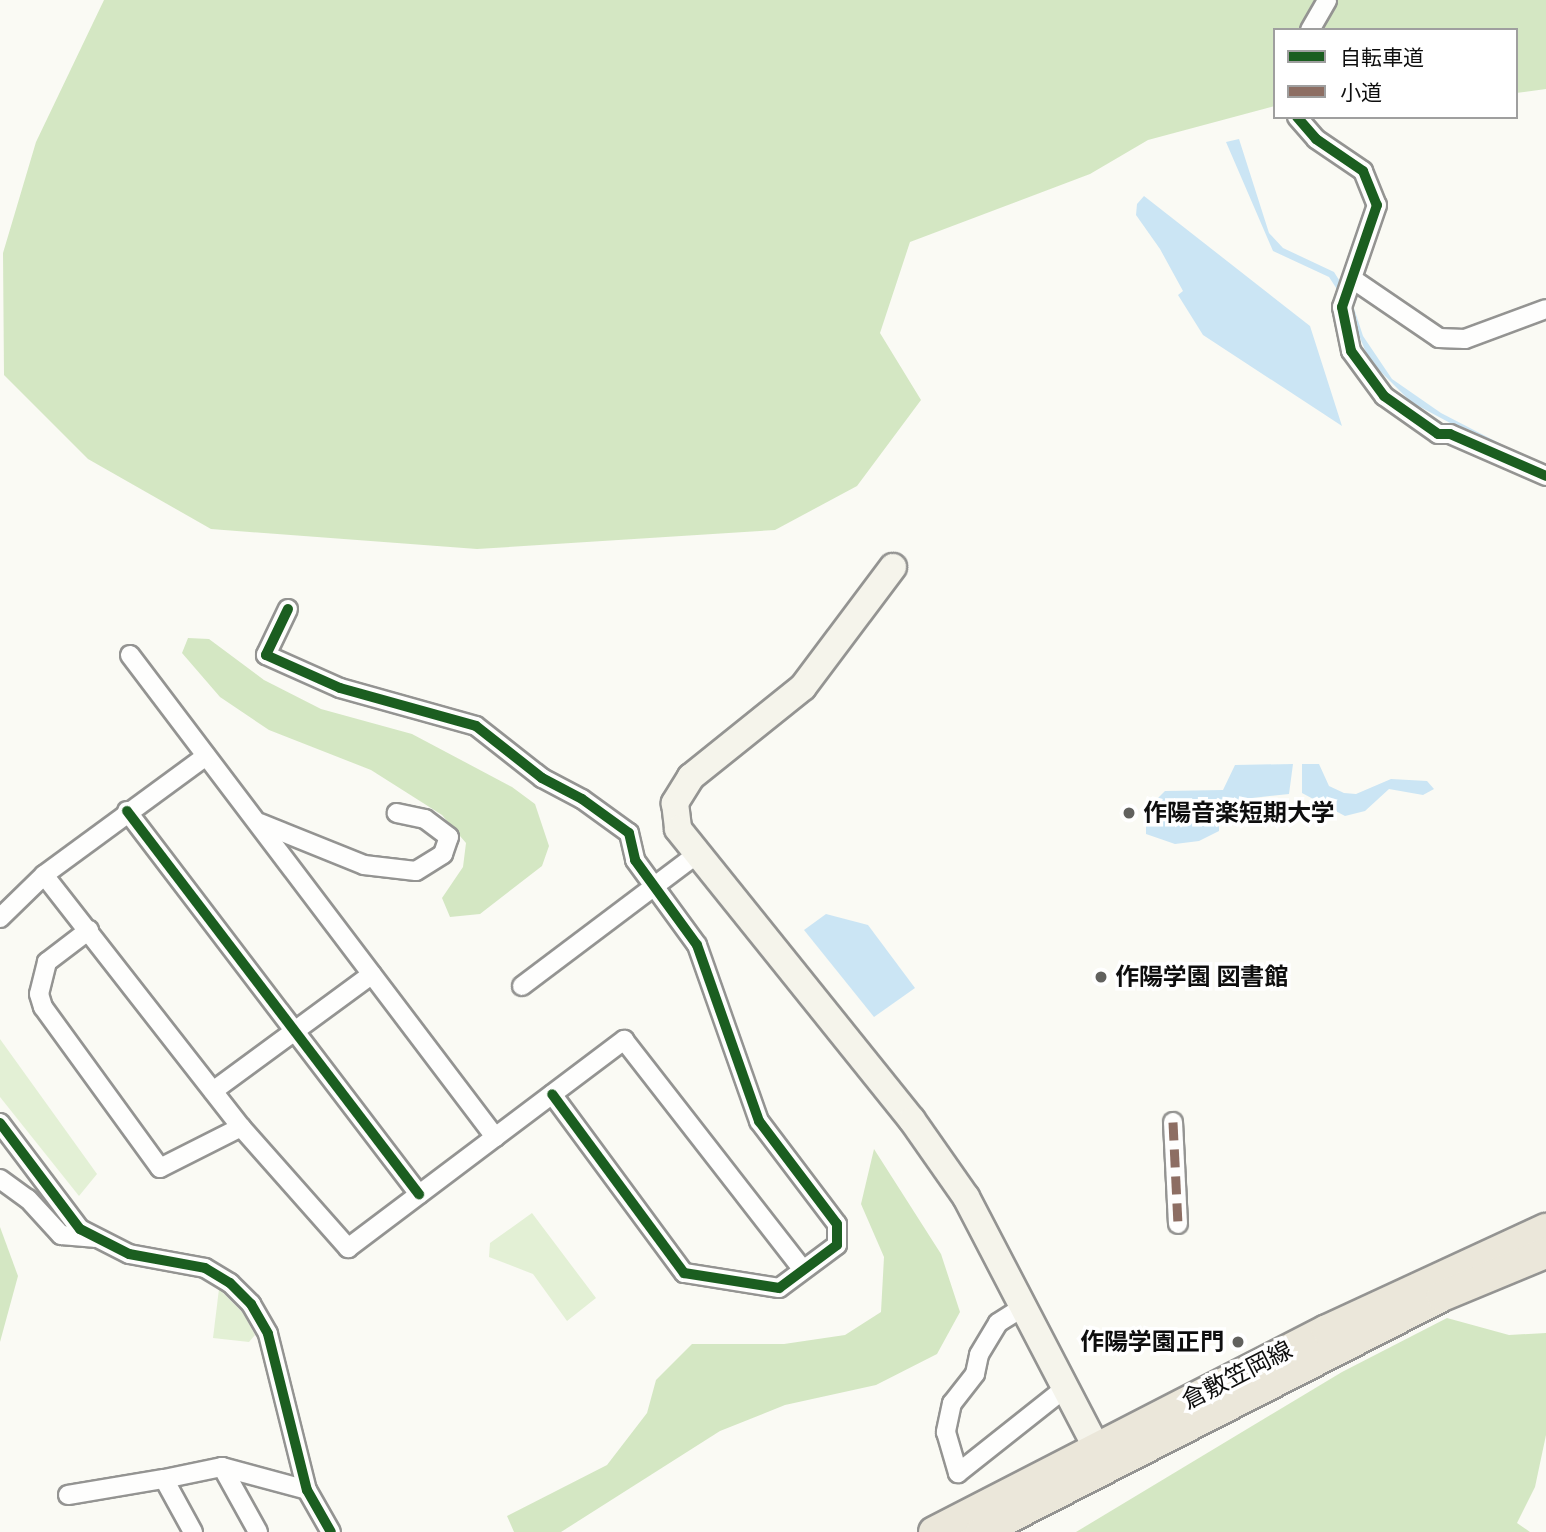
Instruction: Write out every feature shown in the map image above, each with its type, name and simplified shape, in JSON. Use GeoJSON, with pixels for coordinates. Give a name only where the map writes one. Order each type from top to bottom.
{"type":"FeatureCollection","features":[{"type":"Feature","properties":{"kind":"main road","name":"倉敷笠岡線"},"geometry":{"type":"LineString","coordinates":[[981,1532],[1102,1458],[1431,1278],[1546,1229]]}},
{"type":"Feature","properties":{"kind":"main road","name":"倉敷笠岡線"},"geometry":{"type":"LineString","coordinates":[[934,1532],[1102,1458],[1442,1296],[1546,1253]]}},
{"type":"Feature","properties":{"kind":"street"},"geometry":{"type":"LineString","coordinates":[[1311,28],[1326,0]]}},
{"type":"Feature","properties":{"kind":"street"},"geometry":{"type":"LineString","coordinates":[[1299,119],[1316,139],[1363,172],[1377,205],[1353,282],[1342,307],[1351,351],[1384,396],[1438,434],[1450,434],[1546,476]]}},
{"type":"Feature","properties":{"kind":"street"},"geometry":{"type":"LineString","coordinates":[[1353,282],[1439,338],[1465,339],[1546,309]]}},
{"type":"Feature","properties":{"kind":"street"},"geometry":{"type":"LineString","coordinates":[[893,567],[803,687],[681,789],[676,803],[678,829],[696,855],[912,1120],[966,1197],[1020,1309],[1102,1458]]}},
{"type":"Feature","properties":{"kind":"street"},"geometry":{"type":"LineString","coordinates":[[288,609],[266,654],[340,688],[476,726],[542,778],[582,799],[629,833],[635,860],[697,945],[759,1121],[837,1224],[837,1245],[779,1288],[684,1273],[552,1094]]}},
{"type":"Feature","properties":{"kind":"street"},"geometry":{"type":"LineString","coordinates":[[130,655],[495,1137]]}},
{"type":"Feature","properties":{"kind":"street"},"geometry":{"type":"LineString","coordinates":[[0,918],[44,875],[127,811],[206,756]]}},
{"type":"Feature","properties":{"kind":"street"},"geometry":{"type":"LineString","coordinates":[[127,811],[419,1194]]}},
{"type":"Feature","properties":{"kind":"street"},"geometry":{"type":"LineString","coordinates":[[256,822],[364,865],[416,871],[443,854],[449,837],[425,819],[397,813]]}},
{"type":"Feature","properties":{"kind":"street"},"geometry":{"type":"LineString","coordinates":[[522,986],[696,855]]}},
{"type":"Feature","properties":{"kind":"street"},"geometry":{"type":"LineString","coordinates":[[44,875],[242,1127],[348,1248],[624,1040],[803,1270]]}},
{"type":"Feature","properties":{"kind":"street"},"geometry":{"type":"LineString","coordinates":[[89,930],[47,962],[39,994],[43,1007],[160,1168],[242,1127]]}},
{"type":"Feature","properties":{"kind":"street"},"geometry":{"type":"LineString","coordinates":[[214,1091],[372,974]]}},
{"type":"Feature","properties":{"kind":"street"},"geometry":{"type":"LineString","coordinates":[[1173,1122],[1178,1224]]}},
{"type":"Feature","properties":{"kind":"street"},"geometry":{"type":"LineString","coordinates":[[0,1123],[80,1229],[129,1254],[205,1268],[230,1283],[251,1304],[268,1334],[307,1490],[331,1532]]}},
{"type":"Feature","properties":{"kind":"street"},"geometry":{"type":"LineString","coordinates":[[0,1179],[28,1199],[61,1235],[96,1238]]}},
{"type":"Feature","properties":{"kind":"street"},"geometry":{"type":"LineString","coordinates":[[1020,1309],[998,1323],[979,1355],[975,1374],[952,1403],[946,1432],[958,1473],[1064,1389]]}},
{"type":"Feature","properties":{"kind":"street"},"geometry":{"type":"LineString","coordinates":[[68,1495],[222,1467],[307,1490]]}},
{"type":"Feature","properties":{"kind":"street"},"geometry":{"type":"LineString","coordinates":[[222,1467],[258,1532]]}},
{"type":"Feature","properties":{"kind":"street"},"geometry":{"type":"LineString","coordinates":[[164,1479],[193,1532]]}},
{"type":"Feature","properties":{"kind":"green space"},"geometry":{"type":"Polygon","coordinates":[[[104,0],[1546,0],[1546,89],[1518,93],[1518,28],[1273,28],[1273,107],[1148,140],[1090,174],[910,242],[880,333],[921,400],[857,486],[775,530],[477,549],[211,529],[88,459],[4,375],[3,253],[36,142],[104,0]]]}},
{"type":"Feature","properties":{"kind":"green space"},"geometry":{"type":"Polygon","coordinates":[[[188,638],[209,639],[264,680],[321,709],[412,734],[512,787],[535,804],[549,846],[542,866],[480,914],[450,917],[442,898],[463,867],[466,843],[442,815],[371,770],[269,730],[220,697],[182,653],[188,638]]]}},
{"type":"Feature","properties":{"kind":"green space"},"geometry":{"type":"Polygon","coordinates":[[[0,1039],[97,1174],[79,1196],[0,1097],[0,1039]]]}},
{"type":"Feature","properties":{"kind":"green space"},"geometry":{"type":"Polygon","coordinates":[[[874,1149],[941,1254],[960,1312],[937,1354],[876,1385],[785,1405],[720,1431],[561,1532],[514,1532],[507,1516],[607,1465],[647,1413],[656,1380],[692,1344],[784,1344],[845,1335],[881,1312],[884,1257],[861,1204],[874,1149]]]}},
{"type":"Feature","properties":{"kind":"green space"},"geometry":{"type":"Polygon","coordinates":[[[532,1213],[596,1298],[567,1321],[533,1274],[489,1257],[490,1243],[532,1213]]]}},
{"type":"Feature","properties":{"kind":"green space"},"geometry":{"type":"Polygon","coordinates":[[[0,1227],[18,1276],[0,1342],[0,1227]]]}},
{"type":"Feature","properties":{"kind":"green space"},"geometry":{"type":"Polygon","coordinates":[[[219,1289],[243,1313],[255,1335],[249,1342],[213,1338],[219,1289]]]}},
{"type":"Feature","properties":{"kind":"green space"},"geometry":{"type":"Polygon","coordinates":[[[1447,1318],[1509,1335],[1546,1333],[1546,1435],[1535,1487],[1517,1523],[1530,1532],[1076,1532],[1342,1372],[1447,1318]]]}},
{"type":"Feature","properties":{"kind":"water"},"geometry":{"type":"Polygon","coordinates":[[[1239,139],[1269,233],[1283,248],[1334,272],[1351,299],[1363,336],[1392,379],[1441,413],[1524,456],[1523,462],[1411,402],[1369,360],[1346,303],[1329,277],[1273,251],[1226,142],[1239,139]]]}},
{"type":"Feature","properties":{"kind":"water"},"geometry":{"type":"Polygon","coordinates":[[[1144,196],[1310,326],[1342,426],[1203,335],[1178,295],[1183,291],[1160,249],[1136,215],[1137,204],[1144,196]]]}},
{"type":"Feature","properties":{"kind":"water"},"geometry":{"type":"Polygon","coordinates":[[[1293,764],[1289,794],[1252,798],[1219,820],[1219,831],[1199,841],[1175,844],[1146,834],[1146,810],[1165,791],[1223,790],[1235,765],[1293,764]]]}},
{"type":"Feature","properties":{"kind":"water"},"geometry":{"type":"Polygon","coordinates":[[[1302,764],[1319,764],[1329,786],[1344,793],[1356,794],[1391,779],[1427,781],[1434,789],[1423,795],[1389,789],[1365,811],[1345,816],[1302,793],[1302,764]]]}},
{"type":"Feature","properties":{"kind":"water"},"geometry":{"type":"Polygon","coordinates":[[[826,914],[868,925],[915,988],[874,1017],[804,930],[826,914]]]}},
{"type":"Feature","properties":{"kind":"marked path"},"geometry":{"type":"LineString","coordinates":[[1173,1122],[1178,1224]]}},
{"type":"Feature","properties":{"kind":"cycle path"},"geometry":{"type":"LineString","coordinates":[[1299,119],[1316,139],[1363,171],[1377,205],[1342,307],[1351,351],[1384,396],[1438,434],[1450,434],[1546,476]]}},
{"type":"Feature","properties":{"kind":"cycle path"},"geometry":{"type":"LineString","coordinates":[[288,609],[266,655],[340,688],[476,726],[542,778],[582,799],[629,833],[635,860],[697,945],[759,1121],[837,1224],[837,1245],[779,1288],[684,1273],[552,1094]]}},
{"type":"Feature","properties":{"kind":"cycle path"},"geometry":{"type":"LineString","coordinates":[[127,811],[419,1194]]}},
{"type":"Feature","properties":{"kind":"cycle path"},"geometry":{"type":"LineString","coordinates":[[0,1123],[80,1229],[129,1254],[205,1268],[230,1283],[251,1304],[268,1334],[307,1490],[331,1532]]}},
{"type":"Feature","properties":{"kind":"place","name":"作陽音楽短期大学"},"geometry":{"type":"Point","coordinates":[1129,813]}},
{"type":"Feature","properties":{"kind":"place","name":"作陽学園 図書館"},"geometry":{"type":"Point","coordinates":[1101,977]}},
{"type":"Feature","properties":{"kind":"place","name":"作陽学園正門"},"geometry":{"type":"Point","coordinates":[1238,1342]}}]}
